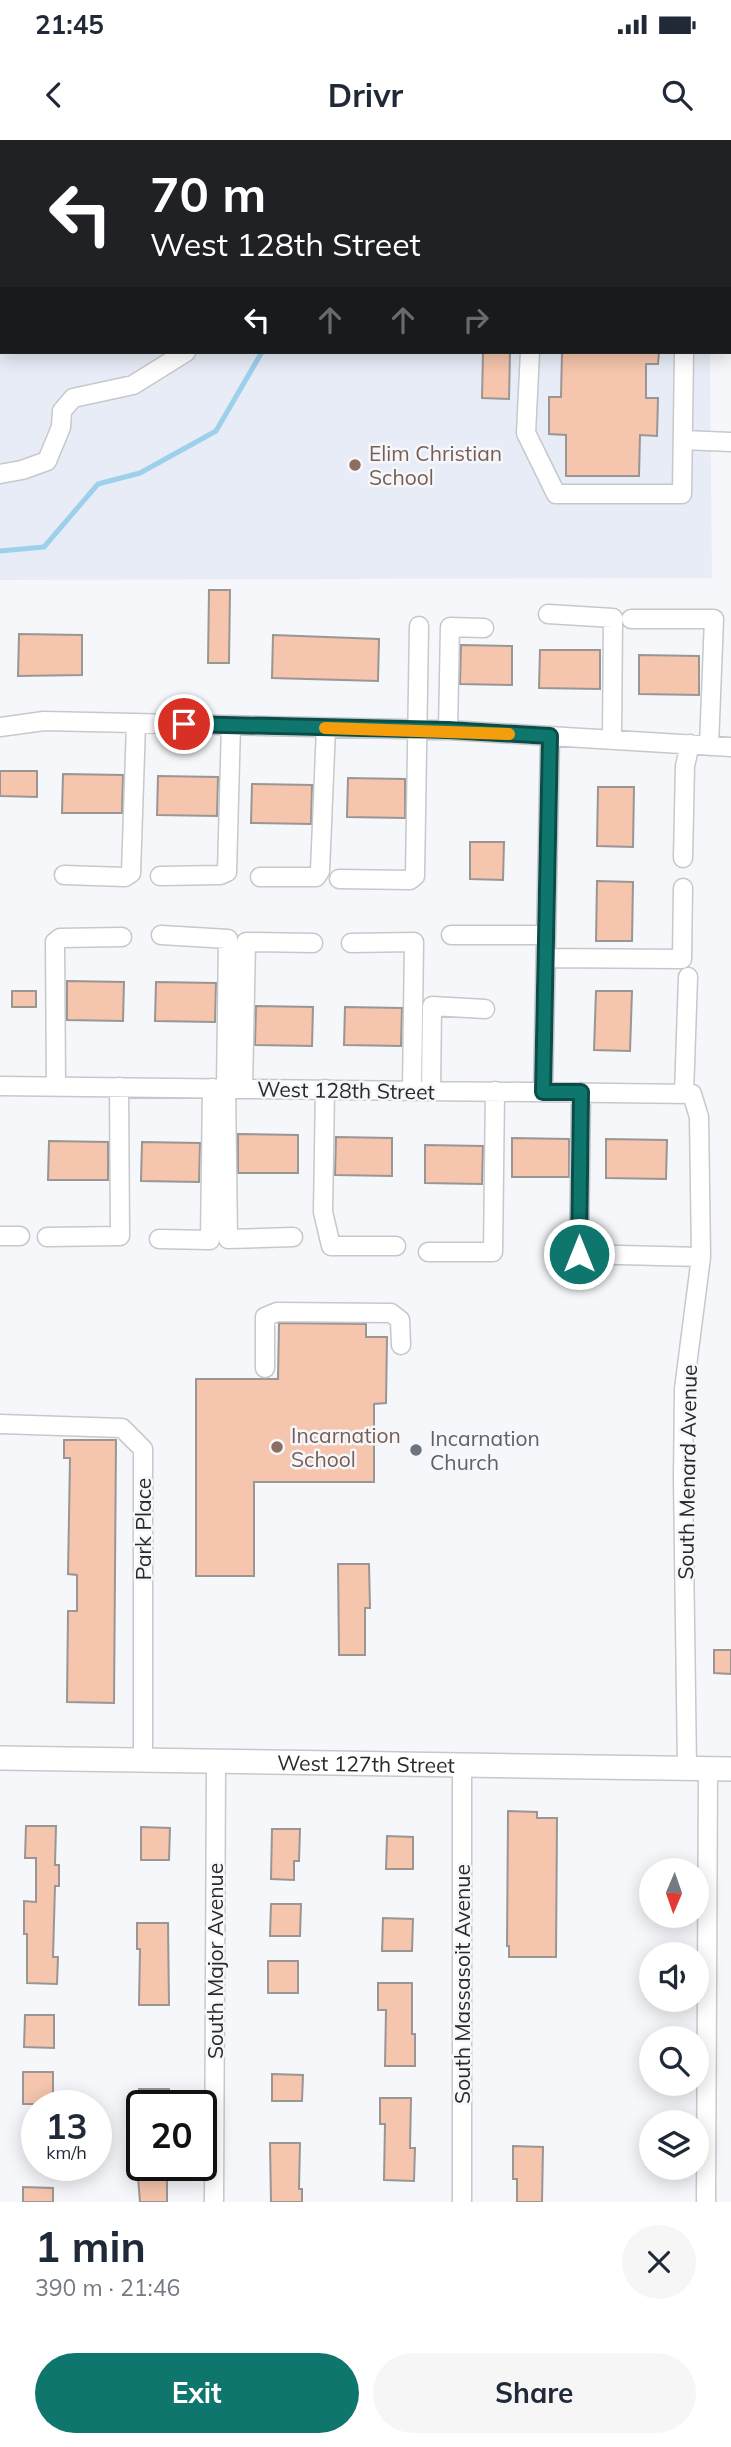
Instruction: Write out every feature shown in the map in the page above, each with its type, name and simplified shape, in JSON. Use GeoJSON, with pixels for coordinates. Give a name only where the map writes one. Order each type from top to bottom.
{"type":"FeatureCollection","features":[{"type":"Feature","properties":{"kind":"main road","name":"West 127th Street"},"geometry":{"type":"LineString","coordinates":[[0,1758],[709,1769]]}},
{"type":"Feature","properties":{"kind":"street"},"geometry":{"type":"LineString","coordinates":[[0,474],[47,461],[61,427],[62,411],[73,398],[134,385],[183,354]]}},
{"type":"Feature","properties":{"kind":"street"},"geometry":{"type":"LineString","coordinates":[[530,354],[526,433],[556,494],[682,494],[684,354]]}},
{"type":"Feature","properties":{"kind":"street"},"geometry":{"type":"LineString","coordinates":[[683,440],[731,442]]}},
{"type":"Feature","properties":{"kind":"street"},"geometry":{"type":"LineString","coordinates":[[548,614],[613,618],[612,739]]}},
{"type":"Feature","properties":{"kind":"street"},"geometry":{"type":"LineString","coordinates":[[631,619],[714,619],[709,747]]}},
{"type":"Feature","properties":{"kind":"street"},"geometry":{"type":"LineString","coordinates":[[339,878],[410,880],[415,876],[419,626]]}},
{"type":"Feature","properties":{"kind":"street"},"geometry":{"type":"LineString","coordinates":[[448,730],[450,627],[484,628]]}},
{"type":"Feature","properties":{"kind":"street"},"geometry":{"type":"LineString","coordinates":[[0,727],[44,721],[448,730],[731,747]]}},
{"type":"Feature","properties":{"kind":"street"},"geometry":{"type":"LineString","coordinates":[[64,876],[125,877],[131,873],[136,723]]}},
{"type":"Feature","properties":{"kind":"street"},"geometry":{"type":"LineString","coordinates":[[160,876],[220,875],[227,872],[231,726]]}},
{"type":"Feature","properties":{"kind":"street"},"geometry":{"type":"LineString","coordinates":[[260,877],[316,877],[320,871],[326,728]]}},
{"type":"Feature","properties":{"kind":"street"},"geometry":{"type":"LineString","coordinates":[[543,1092],[550,736]]}},
{"type":"Feature","properties":{"kind":"street"},"geometry":{"type":"LineString","coordinates":[[684,858],[685,766],[690,744]]}},
{"type":"Feature","properties":{"kind":"street"},"geometry":{"type":"LineString","coordinates":[[546,958],[682,959],[683,888]]}},
{"type":"Feature","properties":{"kind":"street"},"geometry":{"type":"LineString","coordinates":[[161,935],[228,939],[228,1239],[293,1237]]}},
{"type":"Feature","properties":{"kind":"street"},"geometry":{"type":"LineString","coordinates":[[451,935],[546,935]]}},
{"type":"Feature","properties":{"kind":"street"},"geometry":{"type":"LineString","coordinates":[[56,1087],[55,942],[60,938],[122,937]]}},
{"type":"Feature","properties":{"kind":"street"},"geometry":{"type":"LineString","coordinates":[[351,943],[414,942],[412,1090]]}},
{"type":"Feature","properties":{"kind":"street"},"geometry":{"type":"LineString","coordinates":[[159,1239],[210,1240],[246,943],[313,943]]}},
{"type":"Feature","properties":{"kind":"street","name":"South Menard Avenue"},"geometry":{"type":"LineString","coordinates":[[688,978],[688,1094],[699,1117],[701,1257],[684,1400],[709,1769],[706,2202]]}},
{"type":"Feature","properties":{"kind":"street"},"geometry":{"type":"LineString","coordinates":[[430,1090],[432,1006],[485,1009]]}},
{"type":"Feature","properties":{"kind":"street","name":"West 128th Street"},"geometry":{"type":"LineString","coordinates":[[0,1086],[688,1094]]}},
{"type":"Feature","properties":{"kind":"street"},"geometry":{"type":"LineString","coordinates":[[47,1237],[120,1236],[119,1087]]}},
{"type":"Feature","properties":{"kind":"street"},"geometry":{"type":"LineString","coordinates":[[325,1089],[323,1212],[331,1246],[396,1246]]}},
{"type":"Feature","properties":{"kind":"street"},"geometry":{"type":"LineString","coordinates":[[428,1252],[493,1252],[495,1091]]}},
{"type":"Feature","properties":{"kind":"street"},"geometry":{"type":"LineString","coordinates":[[581,1092],[579,1254],[701,1257]]}},
{"type":"Feature","properties":{"kind":"street"},"geometry":{"type":"LineString","coordinates":[[0,1236],[20,1236]]}},
{"type":"Feature","properties":{"kind":"street"},"geometry":{"type":"LineString","coordinates":[[265,1368],[265,1317],[277,1312],[391,1312],[400,1321],[401,1345]]}},
{"type":"Feature","properties":{"kind":"street","name":"Park Place"},"geometry":{"type":"LineString","coordinates":[[0,1424],[122,1428],[143,1449],[143,1760]]}},
{"type":"Feature","properties":{"kind":"street","name":"South Major Avenue"},"geometry":{"type":"LineString","coordinates":[[214,2202],[216,1762]]}},
{"type":"Feature","properties":{"kind":"street","name":"South Massasoit Avenue"},"geometry":{"type":"LineString","coordinates":[[462,1765],[462,2202]]}},
{"type":"Feature","properties":{"kind":"shaded area","name":"Elim Christian School"},"geometry":{"type":"Polygon","coordinates":[[[0,354],[710,354],[712,578],[0,580],[0,354]]]}},
{"type":"Feature","properties":{"kind":"building"},"geometry":{"type":"Polygon","coordinates":[[[483,354],[510,354],[509,399],[482,398],[483,354]]]}},
{"type":"Feature","properties":{"kind":"building"},"geometry":{"type":"Polygon","coordinates":[[[562,354],[659,354],[658,364],[646,364],[646,398],[658,398],[657,436],[640,435],[639,476],[566,476],[566,435],[549,434],[549,397],[561,397],[562,354]]]}},
{"type":"Feature","properties":{"kind":"building"},"geometry":{"type":"Polygon","coordinates":[[[209,590],[230,590],[229,663],[208,663],[209,590]]]}},
{"type":"Feature","properties":{"kind":"building"},"geometry":{"type":"Polygon","coordinates":[[[19,634],[82,635],[82,675],[18,676],[19,634]]]}},
{"type":"Feature","properties":{"kind":"building"},"geometry":{"type":"Polygon","coordinates":[[[273,635],[379,639],[378,681],[272,678],[273,635]]]}},
{"type":"Feature","properties":{"kind":"building"},"geometry":{"type":"Polygon","coordinates":[[[461,645],[512,646],[512,685],[460,684],[461,645]]]}},
{"type":"Feature","properties":{"kind":"building"},"geometry":{"type":"Polygon","coordinates":[[[540,650],[600,650],[600,689],[539,688],[540,650]]]}},
{"type":"Feature","properties":{"kind":"building"},"geometry":{"type":"Polygon","coordinates":[[[639,655],[699,656],[699,695],[639,694],[639,655]]]}},
{"type":"Feature","properties":{"kind":"building"},"geometry":{"type":"Polygon","coordinates":[[[0,771],[37,771],[37,797],[0,796],[0,771]]]}},
{"type":"Feature","properties":{"kind":"building"},"geometry":{"type":"Polygon","coordinates":[[[63,774],[123,775],[122,813],[62,813],[63,774]]]}},
{"type":"Feature","properties":{"kind":"building"},"geometry":{"type":"Polygon","coordinates":[[[158,776],[218,777],[217,816],[157,815],[158,776]]]}},
{"type":"Feature","properties":{"kind":"building"},"geometry":{"type":"Polygon","coordinates":[[[348,778],[405,779],[405,818],[347,817],[348,778]]]}},
{"type":"Feature","properties":{"kind":"building"},"geometry":{"type":"Polygon","coordinates":[[[252,784],[312,785],[311,824],[251,823],[252,784]]]}},
{"type":"Feature","properties":{"kind":"building"},"geometry":{"type":"Polygon","coordinates":[[[598,787],[634,787],[633,847],[597,846],[598,787]]]}},
{"type":"Feature","properties":{"kind":"building"},"geometry":{"type":"Polygon","coordinates":[[[470,842],[504,842],[503,880],[470,879],[470,842]]]}},
{"type":"Feature","properties":{"kind":"building"},"geometry":{"type":"Polygon","coordinates":[[[597,881],[633,882],[632,941],[596,941],[597,881]]]}},
{"type":"Feature","properties":{"kind":"building"},"geometry":{"type":"Polygon","coordinates":[[[67,981],[124,982],[123,1021],[67,1020],[67,981]]]}},
{"type":"Feature","properties":{"kind":"building"},"geometry":{"type":"Polygon","coordinates":[[[156,982],[216,983],[215,1022],[155,1021],[156,982]]]}},
{"type":"Feature","properties":{"kind":"building"},"geometry":{"type":"Polygon","coordinates":[[[12,991],[36,991],[36,1007],[12,1007],[12,991]]]}},
{"type":"Feature","properties":{"kind":"building"},"geometry":{"type":"Polygon","coordinates":[[[596,991],[632,991],[630,1051],[594,1050],[596,991]]]}},
{"type":"Feature","properties":{"kind":"building"},"geometry":{"type":"Polygon","coordinates":[[[256,1006],[313,1007],[312,1046],[255,1045],[256,1006]]]}},
{"type":"Feature","properties":{"kind":"building"},"geometry":{"type":"Polygon","coordinates":[[[345,1007],[402,1008],[401,1046],[344,1045],[345,1007]]]}},
{"type":"Feature","properties":{"kind":"building"},"geometry":{"type":"Polygon","coordinates":[[[238,1134],[298,1135],[298,1173],[238,1173],[238,1134]]]}},
{"type":"Feature","properties":{"kind":"building"},"geometry":{"type":"Polygon","coordinates":[[[336,1137],[392,1138],[392,1176],[335,1175],[336,1137]]]}},
{"type":"Feature","properties":{"kind":"building"},"geometry":{"type":"Polygon","coordinates":[[[512,1138],[569,1139],[569,1177],[512,1177],[512,1138]]]}},
{"type":"Feature","properties":{"kind":"building"},"geometry":{"type":"Polygon","coordinates":[[[606,1139],[667,1140],[666,1179],[606,1178],[606,1139]]]}},
{"type":"Feature","properties":{"kind":"building"},"geometry":{"type":"Polygon","coordinates":[[[49,1141],[108,1142],[108,1180],[48,1180],[49,1141]]]}},
{"type":"Feature","properties":{"kind":"building"},"geometry":{"type":"Polygon","coordinates":[[[142,1142],[200,1143],[199,1182],[141,1181],[142,1142]]]}},
{"type":"Feature","properties":{"kind":"building"},"geometry":{"type":"Polygon","coordinates":[[[425,1145],[483,1146],[482,1184],[425,1183],[425,1145]]]}},
{"type":"Feature","properties":{"kind":"building"},"geometry":{"type":"Polygon","coordinates":[[[279,1323],[366,1324],[366,1337],[387,1337],[386,1403],[374,1404],[374,1482],[254,1482],[254,1576],[196,1576],[196,1379],[278,1379],[279,1323]]]}},
{"type":"Feature","properties":{"kind":"building"},"geometry":{"type":"Polygon","coordinates":[[[64,1440],[116,1440],[114,1703],[67,1702],[68,1611],[77,1611],[77,1575],[68,1574],[70,1458],[64,1458],[64,1440]]]}},
{"type":"Feature","properties":{"kind":"building"},"geometry":{"type":"Polygon","coordinates":[[[338,1564],[369,1564],[370,1608],[365,1608],[365,1655],[339,1655],[338,1564]]]}},
{"type":"Feature","properties":{"kind":"building"},"geometry":{"type":"Polygon","coordinates":[[[714,1650],[731,1650],[731,1674],[714,1673],[714,1650]]]}},
{"type":"Feature","properties":{"kind":"building"},"geometry":{"type":"Polygon","coordinates":[[[508,1811],[537,1812],[537,1818],[557,1818],[556,1957],[509,1957],[508,1811]]]}},
{"type":"Feature","properties":{"kind":"building"},"geometry":{"type":"Polygon","coordinates":[[[26,1826],[56,1826],[55,1865],[59,1865],[59,1886],[55,1886],[53,1957],[58,1957],[57,1984],[27,1983],[24,1901],[36,1902],[36,1858],[25,1858],[26,1826]]]}},
{"type":"Feature","properties":{"kind":"building"},"geometry":{"type":"Polygon","coordinates":[[[141,1827],[170,1828],[169,1860],[141,1860],[141,1827]]]}},
{"type":"Feature","properties":{"kind":"building"},"geometry":{"type":"Polygon","coordinates":[[[272,1829],[300,1829],[299,1861],[294,1861],[294,1880],[271,1879],[272,1829]]]}},
{"type":"Feature","properties":{"kind":"building"},"geometry":{"type":"Polygon","coordinates":[[[387,1836],[413,1837],[413,1869],[386,1869],[387,1836]]]}},
{"type":"Feature","properties":{"kind":"building"},"geometry":{"type":"Polygon","coordinates":[[[271,1904],[301,1904],[300,1936],[270,1936],[271,1904]]]}},
{"type":"Feature","properties":{"kind":"building"},"geometry":{"type":"Polygon","coordinates":[[[383,1918],[413,1919],[412,1951],[382,1951],[383,1918]]]}},
{"type":"Feature","properties":{"kind":"building"},"geometry":{"type":"Polygon","coordinates":[[[137,1923],[168,1923],[169,2005],[139,2005],[140,1949],[137,1949],[137,1923]]]}},
{"type":"Feature","properties":{"kind":"building"},"geometry":{"type":"Polygon","coordinates":[[[268,1961],[298,1961],[298,1993],[268,1993],[268,1961]]]}},
{"type":"Feature","properties":{"kind":"building"},"geometry":{"type":"Polygon","coordinates":[[[378,1983],[412,1983],[415,2066],[385,2066],[386,2010],[378,2010],[378,1983]]]}},
{"type":"Feature","properties":{"kind":"building"},"geometry":{"type":"Polygon","coordinates":[[[25,2015],[54,2015],[54,2048],[24,2047],[25,2015]]]}},
{"type":"Feature","properties":{"kind":"building"},"geometry":{"type":"Polygon","coordinates":[[[23,2072],[53,2072],[53,2090],[23,2090],[23,2072]]]}},
{"type":"Feature","properties":{"kind":"building"},"geometry":{"type":"Polygon","coordinates":[[[272,2074],[303,2075],[302,2101],[272,2101],[272,2074]]]}},
{"type":"Feature","properties":{"kind":"building"},"geometry":{"type":"Polygon","coordinates":[[[380,2098],[411,2098],[410,2148],[415,2148],[414,2181],[384,2180],[385,2124],[380,2124],[380,2098]]]}},
{"type":"Feature","properties":{"kind":"building"},"geometry":{"type":"Polygon","coordinates":[[[270,2143],[300,2143],[299,2189],[302,2189],[302,2202],[271,2202],[270,2143]]]}},
{"type":"Feature","properties":{"kind":"building"},"geometry":{"type":"Polygon","coordinates":[[[513,2146],[543,2147],[542,2202],[517,2202],[517,2179],[513,2179],[513,2146]]]}},
{"type":"Feature","properties":{"kind":"building"},"geometry":{"type":"Polygon","coordinates":[[[138,2181],[167,2181],[167,2202],[140,2202],[138,2181]]]}},
{"type":"Feature","properties":{"kind":"building"},"geometry":{"type":"Polygon","coordinates":[[[23,2187],[53,2188],[53,2202],[23,2202],[23,2187]]]}},
{"type":"Feature","properties":{"kind":"waterway"},"geometry":{"type":"LineString","coordinates":[[0,551],[44,547],[98,484],[140,473],[216,431],[261,354]]}},
{"type":"Feature","properties":{"kind":"slow traffic"},"geometry":{"type":"LineString","coordinates":[[325,728],[509,734]]}},
{"type":"Feature","properties":{"kind":"place","name":"Elim Christian School"},"geometry":{"type":"Point","coordinates":[355,465]}},
{"type":"Feature","properties":{"kind":"place","name":"Incarnation School"},"geometry":{"type":"Point","coordinates":[277,1447]}},
{"type":"Feature","properties":{"kind":"place","name":"Incarnation Church"},"geometry":{"type":"Point","coordinates":[416,1450]}},
{"type":"Feature","properties":{"kind":"route"},"geometry":{"type":"LineString","coordinates":[[184,724],[448,730],[550,736],[543,1092],[581,1092],[579,1254]]}}]}
